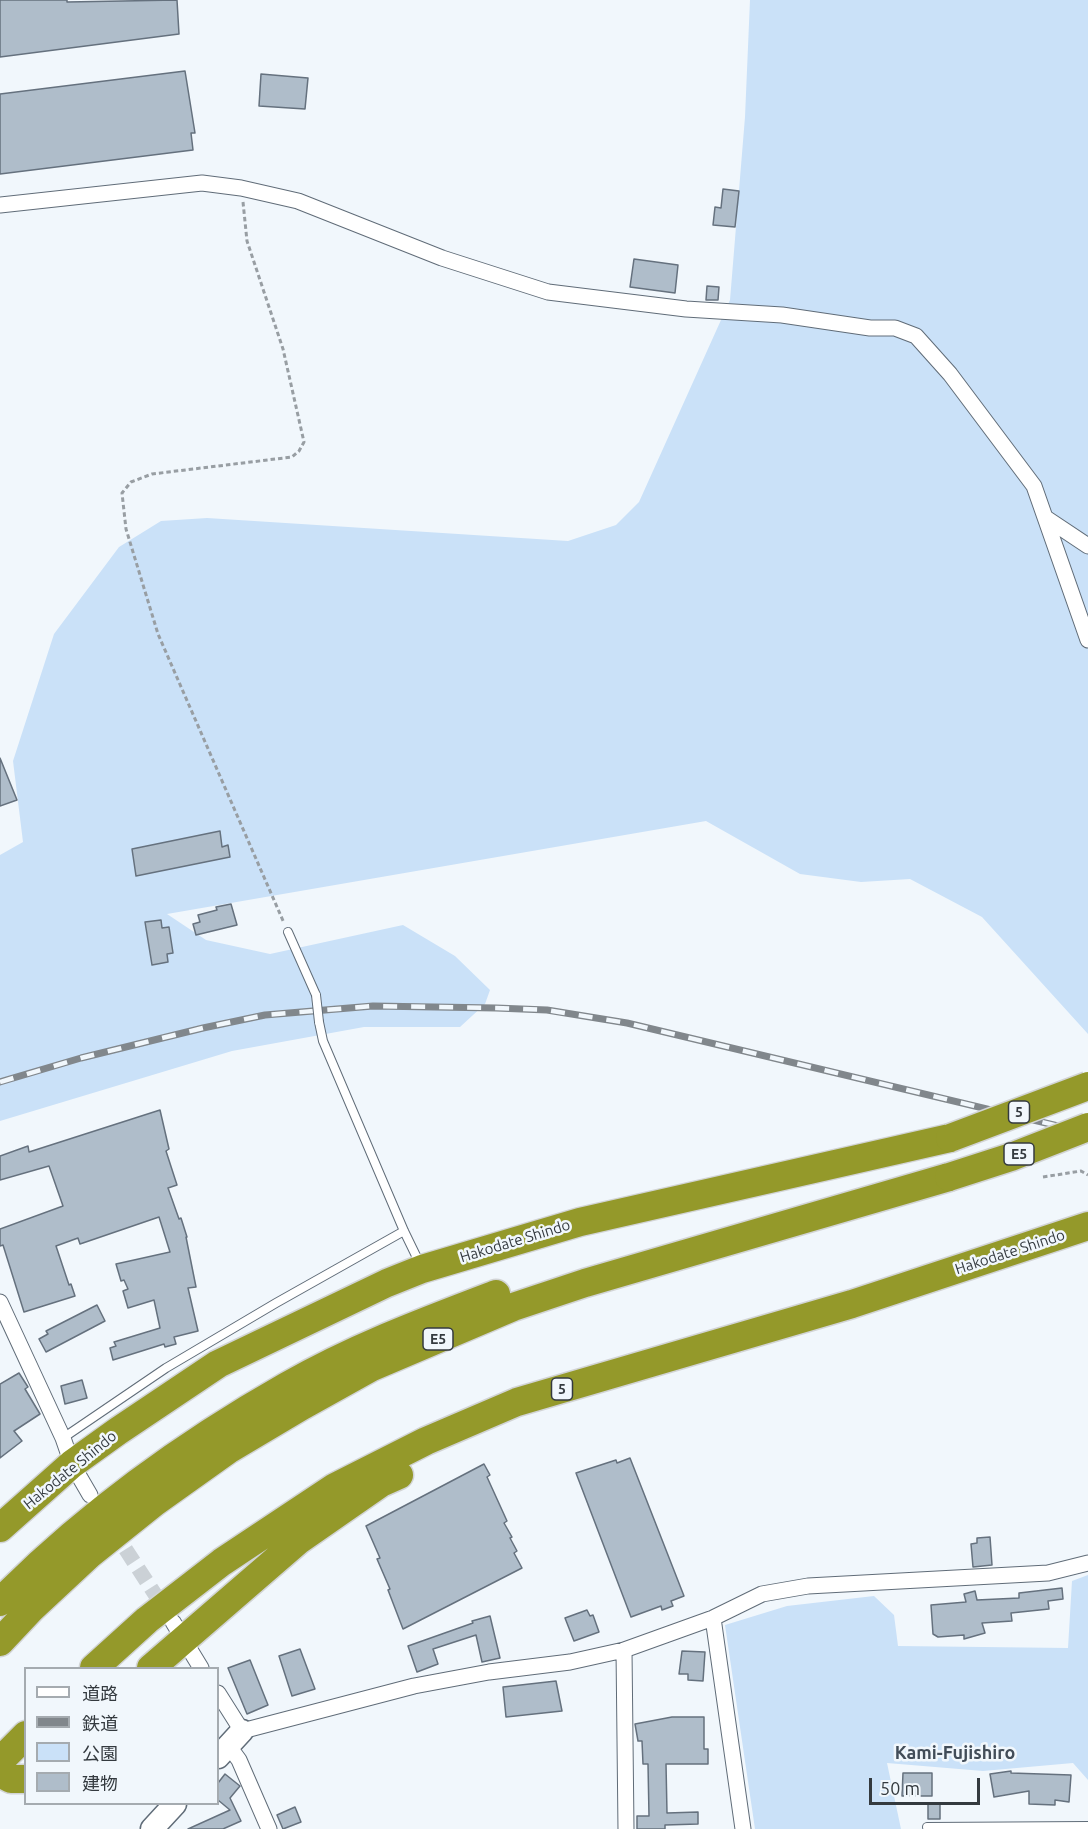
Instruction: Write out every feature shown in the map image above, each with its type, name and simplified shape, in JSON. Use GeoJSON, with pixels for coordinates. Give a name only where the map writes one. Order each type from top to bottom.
{"type":"FeatureCollection","features":[{"type":"Feature","properties":{"kind":"highway","name":"Hakodate Shindo"},"geometry":{"type":"LineString","coordinates":[[0,1528],[68,1451],[118,1431],[218,1364],[387,1283],[423,1269],[580,1221],[950,1138],[1088,1086]]}},
{"type":"Feature","properties":{"kind":"highway","name":"E5"},"geometry":{"type":"LineString","coordinates":[[0,1642],[32,1608],[90,1554],[155,1502],[228,1450],[372,1367],[513,1307],[949,1177],[1088,1127]]}},
{"type":"Feature","properties":{"kind":"highway","name":"E5"},"geometry":{"type":"LineString","coordinates":[[0,1602],[74,1534],[140,1481],[210,1433],[288,1385],[363,1348],[506,1290],[581,1268],[949,1177]]}},
{"type":"Feature","properties":{"kind":"highway","name":"Hakodate Shindo"},"geometry":{"type":"LineString","coordinates":[[95,1667],[147,1620],[222,1562],[335,1487],[426,1441],[517,1402],[852,1304],[1088,1226]]}},
{"type":"Feature","properties":{"kind":"highway"},"geometry":{"type":"LineString","coordinates":[[152,1667],[178,1631],[299,1540],[381,1483],[517,1421],[517,1402]]}},
{"type":"Feature","properties":{"kind":"highway"},"geometry":{"type":"LineString","coordinates":[[0,1761],[24,1737]]}},
{"type":"Feature","properties":{"kind":"highway"},"geometry":{"type":"LineString","coordinates":[[0,1773],[11,1779],[24,1779]]}},
{"type":"Feature","properties":{"kind":"street"},"geometry":{"type":"LineString","coordinates":[[0,206],[202,183],[241,188],[298,201],[442,258],[548,292],[686,309],[782,315],[870,328],[895,328],[916,336],[950,374],[1034,486],[1088,640]]}},
{"type":"Feature","properties":{"kind":"street"},"geometry":{"type":"LineString","coordinates":[[1046,518],[1088,546]]}},
{"type":"Feature","properties":{"kind":"street"},"geometry":{"type":"LineString","coordinates":[[0,1302],[90,1495]]}},
{"type":"Feature","properties":{"kind":"street"},"geometry":{"type":"LineString","coordinates":[[229,1744],[414,1686],[489,1672],[570,1662],[624,1650],[713,1618],[762,1594],[808,1586],[1048,1573],[1088,1563]]}},
{"type":"Feature","properties":{"kind":"street"},"geometry":{"type":"LineString","coordinates":[[713,1618],[742,1829]]}},
{"type":"Feature","properties":{"kind":"street"},"geometry":{"type":"LineString","coordinates":[[178,1631],[200,1667]]}},
{"type":"Feature","properties":{"kind":"street"},"geometry":{"type":"LineString","coordinates":[[624,1650],[626,1829]]}},
{"type":"Feature","properties":{"kind":"street"},"geometry":{"type":"LineString","coordinates":[[219,1699],[229,1744],[239,1760],[269,1829]]}},
{"type":"Feature","properties":{"kind":"street"},"geometry":{"type":"LineString","coordinates":[[152,1829],[173,1805]]}},
{"type":"Feature","properties":{"kind":"lane"},"geometry":{"type":"LineString","coordinates":[[288,932],[316,995],[323,1041],[404,1231],[423,1269]]}},
{"type":"Feature","properties":{"kind":"lane"},"geometry":{"type":"LineString","coordinates":[[68,1451],[166,1368],[404,1231]]}},
{"type":"Feature","properties":{"kind":"lane"},"geometry":{"type":"LineString","coordinates":[[927,1827],[1088,1827]]}},
{"type":"Feature","properties":{"kind":"path"},"geometry":{"type":"LineString","coordinates":[[241,188],[247,241],[283,349],[304,442],[292,457],[152,474],[131,482],[122,492],[126,529],[158,634],[288,932]]}},
{"type":"Feature","properties":{"kind":"path"},"geometry":{"type":"LineString","coordinates":[[1043,1177],[1081,1171],[1088,1175]]}},
{"type":"Feature","properties":{"kind":"green space"},"geometry":{"type":"Polygon","coordinates":[[[750,0],[1088,0],[1088,1034],[982,917],[910,879],[861,882],[800,874],[706,821],[167,914],[206,940],[270,954],[403,925],[455,956],[490,990],[485,1004],[460,1027],[364,1027],[232,1051],[0,1121],[0,855],[23,842],[13,761],[54,634],[119,547],[161,521],[207,518],[568,541],[616,525],[639,502],[730,300],[745,117],[750,0]]]}},
{"type":"Feature","properties":{"kind":"green space"},"geometry":{"type":"Polygon","coordinates":[[[1088,1575],[1088,1780],[1073,1763],[983,1771],[887,1763],[901,1829],[755,1829],[725,1625],[787,1606],[874,1596],[894,1615],[898,1646],[1068,1648],[1072,1581],[1088,1575]]]}},
{"type":"Feature","properties":{"kind":"building"},"geometry":{"type":"Polygon","coordinates":[[[0,0],[67,0],[67,2],[177,0],[179,34],[0,57],[0,0]]]}},
{"type":"Feature","properties":{"kind":"building"},"geometry":{"type":"Polygon","coordinates":[[[185,71],[195,133],[191,133],[193,150],[0,174],[0,94],[185,71]]]}},
{"type":"Feature","properties":{"kind":"building"},"geometry":{"type":"Polygon","coordinates":[[[261,74],[308,78],[305,109],[259,106],[261,74]]]}},
{"type":"Feature","properties":{"kind":"building"},"geometry":{"type":"Polygon","coordinates":[[[723,189],[739,191],[735,227],[713,225],[715,207],[721,208],[723,189]]]}},
{"type":"Feature","properties":{"kind":"building"},"geometry":{"type":"Polygon","coordinates":[[[634,259],[678,265],[675,293],[630,287],[634,259]]]}},
{"type":"Feature","properties":{"kind":"building"},"geometry":{"type":"Polygon","coordinates":[[[707,286],[719,287],[718,300],[706,300],[707,286]]]}},
{"type":"Feature","properties":{"kind":"building"},"geometry":{"type":"Polygon","coordinates":[[[0,758],[17,800],[0,806],[0,758]]]}},
{"type":"Feature","properties":{"kind":"building"},"geometry":{"type":"Polygon","coordinates":[[[220,831],[222,847],[228,845],[230,857],[136,876],[132,849],[220,831]]]}},
{"type":"Feature","properties":{"kind":"building"},"geometry":{"type":"Polygon","coordinates":[[[231,904],[237,925],[196,935],[193,924],[200,922],[198,915],[217,910],[216,907],[231,904]]]}},
{"type":"Feature","properties":{"kind":"building"},"geometry":{"type":"Polygon","coordinates":[[[161,920],[162,928],[169,927],[173,953],[167,954],[168,962],[152,965],[145,922],[161,920]]]}},
{"type":"Feature","properties":{"kind":"building"},"geometry":{"type":"Polygon","coordinates":[[[160,1110],[169,1149],[166,1151],[177,1185],[168,1188],[187,1237],[196,1287],[188,1288],[198,1331],[174,1337],[176,1344],[165,1347],[164,1344],[113,1360],[110,1348],[116,1346],[114,1342],[160,1328],[154,1300],[128,1308],[123,1291],[128,1289],[124,1280],[121,1281],[116,1264],[170,1252],[159,1217],[80,1244],[78,1238],[56,1246],[75,1296],[24,1312],[3,1245],[0,1246],[0,1229],[63,1206],[49,1166],[0,1180],[0,1156],[28,1146],[29,1152],[160,1110]]]}},
{"type":"Feature","properties":{"kind":"building"},"geometry":{"type":"Polygon","coordinates":[[[97,1305],[105,1321],[46,1352],[39,1339],[48,1334],[46,1331],[97,1305]]]}},
{"type":"Feature","properties":{"kind":"building"},"geometry":{"type":"Polygon","coordinates":[[[19,1373],[28,1387],[25,1389],[40,1414],[14,1431],[22,1441],[0,1458],[0,1384],[19,1373]]]}},
{"type":"Feature","properties":{"kind":"building"},"geometry":{"type":"Polygon","coordinates":[[[82,1380],[87,1398],[65,1404],[61,1386],[82,1380]]]}},
{"type":"Feature","properties":{"kind":"building"},"geometry":{"type":"Polygon","coordinates":[[[630,1458],[684,1596],[671,1601],[673,1606],[662,1610],[661,1606],[631,1617],[576,1473],[616,1460],[617,1463],[630,1458]]]}},
{"type":"Feature","properties":{"kind":"building"},"geometry":{"type":"Polygon","coordinates":[[[484,1464],[490,1475],[487,1477],[507,1521],[504,1523],[517,1551],[514,1553],[522,1568],[403,1629],[377,1559],[380,1558],[366,1526],[484,1464]]]}},
{"type":"Feature","properties":{"kind":"building"},"geometry":{"type":"Polygon","coordinates":[[[990,1537],[992,1565],[973,1567],[971,1544],[977,1543],[977,1538],[990,1537]]]}},
{"type":"Feature","properties":{"kind":"building"},"geometry":{"type":"Polygon","coordinates":[[[1062,1588],[1063,1599],[1048,1601],[1049,1609],[1011,1613],[1012,1621],[982,1623],[985,1633],[964,1639],[964,1635],[938,1637],[933,1634],[931,1605],[966,1602],[964,1594],[975,1591],[977,1600],[1019,1598],[1019,1593],[1062,1588]]]}},
{"type":"Feature","properties":{"kind":"building"},"geometry":{"type":"Polygon","coordinates":[[[587,1610],[590,1616],[593,1615],[599,1632],[574,1641],[565,1618],[587,1610]]]}},
{"type":"Feature","properties":{"kind":"building"},"geometry":{"type":"Polygon","coordinates":[[[490,1616],[500,1658],[482,1662],[476,1635],[433,1649],[438,1664],[417,1672],[408,1646],[490,1616]]]}},
{"type":"Feature","properties":{"kind":"building"},"geometry":{"type":"Polygon","coordinates":[[[300,1649],[315,1689],[292,1696],[279,1656],[300,1649]]]}},
{"type":"Feature","properties":{"kind":"building"},"geometry":{"type":"Polygon","coordinates":[[[682,1651],[705,1652],[703,1681],[688,1680],[688,1674],[679,1674],[682,1651]]]}},
{"type":"Feature","properties":{"kind":"building"},"geometry":{"type":"Polygon","coordinates":[[[250,1660],[268,1705],[247,1714],[228,1668],[250,1660]]]}},
{"type":"Feature","properties":{"kind":"building"},"geometry":{"type":"Polygon","coordinates":[[[556,1681],[562,1711],[506,1717],[503,1687],[556,1681]]]}},
{"type":"Feature","properties":{"kind":"building"},"geometry":{"type":"Polygon","coordinates":[[[672,1717],[704,1717],[704,1749],[708,1749],[708,1764],[666,1764],[667,1813],[698,1812],[698,1824],[665,1825],[665,1829],[637,1829],[637,1816],[649,1816],[648,1764],[643,1764],[642,1741],[638,1741],[635,1724],[672,1717]]]}},
{"type":"Feature","properties":{"kind":"building"},"geometry":{"type":"Polygon","coordinates":[[[1011,1771],[1011,1773],[1071,1775],[1069,1802],[1055,1800],[1055,1805],[1029,1804],[1029,1791],[994,1797],[990,1774],[1011,1771]]]}},
{"type":"Feature","properties":{"kind":"building"},"geometry":{"type":"Polygon","coordinates":[[[903,1773],[932,1773],[932,1796],[902,1796],[903,1773]]]}},
{"type":"Feature","properties":{"kind":"building"},"geometry":{"type":"Polygon","coordinates":[[[225,1774],[240,1786],[230,1798],[241,1821],[223,1829],[188,1829],[230,1810],[219,1801],[219,1782],[225,1774]]]}},
{"type":"Feature","properties":{"kind":"building"},"geometry":{"type":"Polygon","coordinates":[[[928,1803],[940,1803],[940,1819],[928,1819],[928,1803]]]}},
{"type":"Feature","properties":{"kind":"building"},"geometry":{"type":"Polygon","coordinates":[[[295,1807],[301,1822],[283,1829],[277,1815],[295,1807]]]}},
{"type":"Feature","properties":{"kind":"tunnel"},"geometry":{"type":"LineString","coordinates":[[113,1530],[166,1611]]}},
{"type":"Feature","properties":{"kind":"railway"},"geometry":{"type":"LineString","coordinates":[[0,1082],[81,1058],[265,1015],[373,1006],[547,1010],[627,1023],[1088,1133]]}},
{"type":"Feature","properties":{"kind":"district","name":"Kami-Fujishiro"},"geometry":{"type":"Point","coordinates":[955,1753]}}]}
